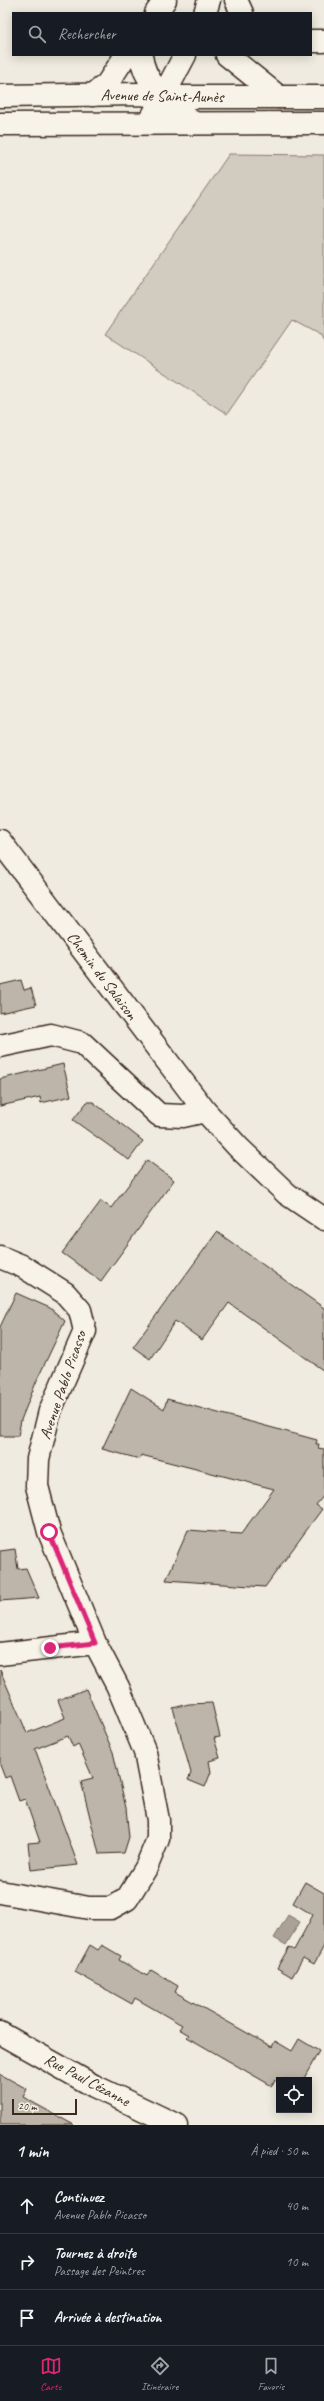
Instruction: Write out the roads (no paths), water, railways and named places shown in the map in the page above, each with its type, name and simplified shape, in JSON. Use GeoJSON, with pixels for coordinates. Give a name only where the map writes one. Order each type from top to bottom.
{"type":"FeatureCollection","features":[{"type":"Feature","properties":{"kind":"street"},"geometry":{"type":"LineString","coordinates":[[157,12],[165,0]]}},
{"type":"Feature","properties":{"kind":"street"},"geometry":{"type":"LineString","coordinates":[[205,12],[209,0]]}},
{"type":"Feature","properties":{"kind":"street"},"geometry":{"type":"LineString","coordinates":[[236,0],[242,12]]}},
{"type":"Feature","properties":{"kind":"street"},"geometry":{"type":"LineString","coordinates":[[312,41],[324,41]]}},
{"type":"Feature","properties":{"kind":"street"},"geometry":{"type":"LineString","coordinates":[[93,95],[107,84],[125,56]]}},
{"type":"Feature","properties":{"kind":"street"},"geometry":{"type":"LineString","coordinates":[[141,56],[143,70],[154,87],[193,123]]}},
{"type":"Feature","properties":{"kind":"street"},"geometry":{"type":"LineString","coordinates":[[149,123],[184,56]]}},
{"type":"Feature","properties":{"kind":"street"},"geometry":{"type":"LineString","coordinates":[[228,56],[279,96]]}},
{"type":"Feature","properties":{"kind":"street","name":"Avenue de Saint-Aunès"},"geometry":{"type":"LineString","coordinates":[[0,96],[141,94],[164,96],[324,97]]}},
{"type":"Feature","properties":{"kind":"street","name":"Avenue de Saint-Aunès"},"geometry":{"type":"LineString","coordinates":[[0,124],[324,122]]}},
{"type":"Feature","properties":{"kind":"street","name":"Chemin du Salaison"},"geometry":{"type":"LineString","coordinates":[[0,841],[205,1110],[238,1147],[287,1194],[324,1219]]}},
{"type":"Feature","properties":{"kind":"street"},"geometry":{"type":"LineString","coordinates":[[0,1046],[51,1035],[82,1043],[159,1115],[183,1116],[205,1110]]}},
{"type":"Feature","properties":{"kind":"street","name":"Avenue Pablo Picasso"},"geometry":{"type":"LineString","coordinates":[[0,1257],[22,1266],[65,1293],[80,1310],[85,1331],[50,1411],[38,1459],[37,1486],[49,1532],[95,1643],[118,1687],[145,1752],[158,1820],[158,1839],[146,1868],[127,1899],[112,1908],[89,1908],[0,1892]]}},
{"type":"Feature","properties":{"kind":"street"},"geometry":{"type":"LineString","coordinates":[[0,1654],[95,1643]]}},
{"type":"Feature","properties":{"kind":"street","name":"Rue Paul Cézanne"},"geometry":{"type":"LineString","coordinates":[[0,2033],[94,2086],[176,2125]]}}]}
